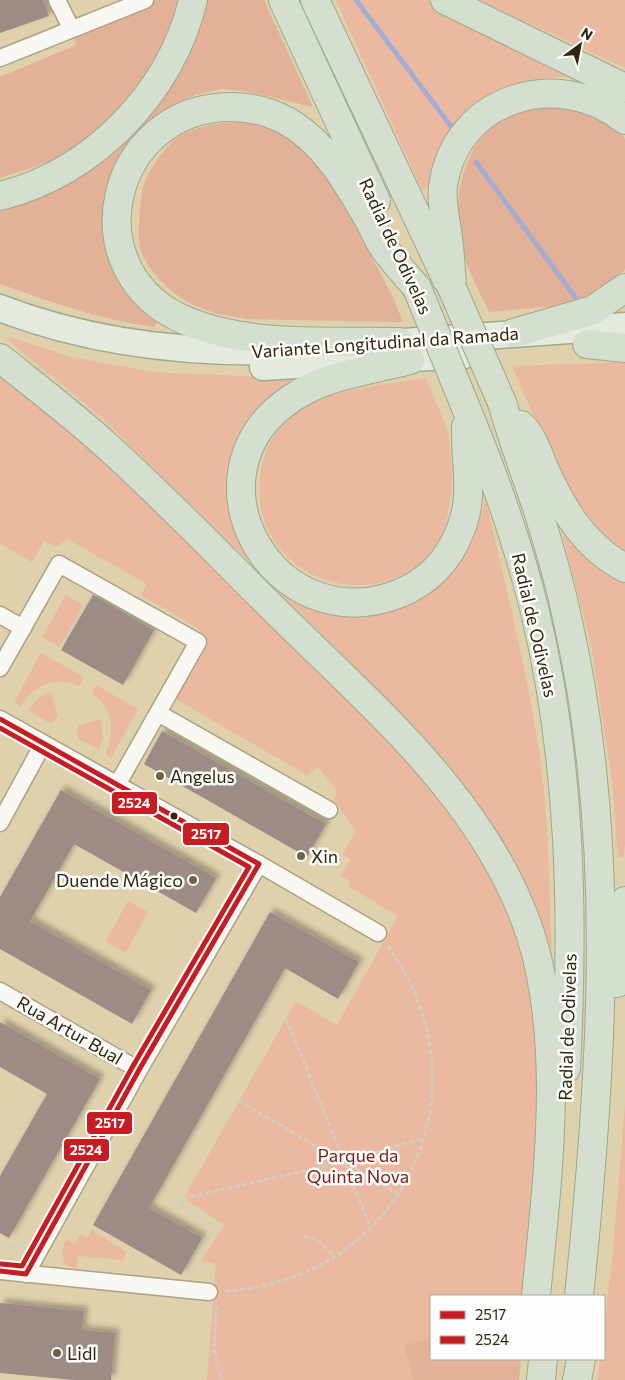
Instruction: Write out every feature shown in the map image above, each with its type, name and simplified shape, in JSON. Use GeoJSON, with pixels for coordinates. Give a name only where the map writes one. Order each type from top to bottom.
{"type":"FeatureCollection","features":[{"type":"Feature","properties":{"kind":"highway"},"geometry":{"type":"LineString","coordinates":[[0,196],[40,182],[64,170],[90,153],[121,127],[143,102],[166,68],[184,29],[193,0]]}},
{"type":"Feature","properties":{"kind":"highway","name":"Radial de Odivelas"},"geometry":{"type":"LineString","coordinates":[[283,0],[417,288],[493,473],[525,574],[550,682],[561,759],[569,880],[569,993],[558,1190],[548,1295]]}},
{"type":"Feature","properties":{"kind":"highway","name":"Radial de Odivelas"},"geometry":{"type":"LineString","coordinates":[[315,0],[404,192],[452,288],[503,405],[512,438],[547,541],[569,623],[584,706],[597,827],[600,917],[597,1043],[579,1295]]}},
{"type":"Feature","properties":{"kind":"highway"},"geometry":{"type":"LineString","coordinates":[[445,0],[625,88]]}},
{"type":"Feature","properties":{"kind":"highway"},"geometry":{"type":"LineString","coordinates":[[452,288],[443,187],[447,169],[454,152],[474,124],[488,112],[505,102],[541,93],[580,96],[612,110],[625,120]]}},
{"type":"Feature","properties":{"kind":"highway"},"geometry":{"type":"LineString","coordinates":[[405,351],[262,338],[206,328],[173,315],[154,301],[136,283],[125,265],[118,243],[116,220],[119,196],[125,177],[149,141],[164,127],[182,117],[203,110],[222,107],[244,107],[266,112],[285,120],[302,131],[324,152],[352,191],[383,248],[417,288]]}},
{"type":"Feature","properties":{"kind":"highway"},"geometry":{"type":"LineString","coordinates":[[514,333],[593,310],[625,288]]}},
{"type":"Feature","properties":{"kind":"highway"},"geometry":{"type":"LineString","coordinates":[[587,344],[625,348]]}},
{"type":"Feature","properties":{"kind":"highway"},"geometry":{"type":"LineString","coordinates":[[405,351],[313,387],[293,397],[274,411],[261,426],[251,444],[244,463],[240,497],[243,517],[251,537],[262,555],[280,574],[298,588],[318,597],[353,603],[371,602],[399,594],[422,582],[434,571],[454,546],[466,512],[469,482],[465,437],[466,408]]}},
{"type":"Feature","properties":{"kind":"highway"},"geometry":{"type":"LineString","coordinates":[[0,358],[108,446],[364,698],[455,795],[497,857],[530,934],[540,970],[548,1029],[550,1098],[536,1295]]}},
{"type":"Feature","properties":{"kind":"highway"},"geometry":{"type":"LineString","coordinates":[[503,405],[529,434],[553,487],[584,538],[625,568]]}},
{"type":"Feature","properties":{"kind":"highway"},"geometry":{"type":"LineString","coordinates":[[592,1295],[603,1215],[617,976],[625,901]]}},
{"type":"Feature","properties":{"kind":"highway"},"geometry":{"type":"LineString","coordinates":[[528,1380],[530,1360]]}},
{"type":"Feature","properties":{"kind":"highway"},"geometry":{"type":"LineString","coordinates":[[541,1380],[543,1360]]}},
{"type":"Feature","properties":{"kind":"highway"},"geometry":{"type":"LineString","coordinates":[[571,1380],[573,1360]]}},
{"type":"Feature","properties":{"kind":"highway"},"geometry":{"type":"LineString","coordinates":[[577,1380],[581,1360]]}},
{"type":"Feature","properties":{"kind":"main road","name":"Variante Longitudinal da Ramada"},"geometry":{"type":"LineString","coordinates":[[0,308],[77,333],[167,348],[206,352],[335,349],[405,351],[625,342]]}},
{"type":"Feature","properties":{"kind":"main road","name":"Variante Longitudinal da Ramada"},"geometry":{"type":"LineString","coordinates":[[0,325],[69,347],[132,360],[240,368],[405,351],[514,333],[625,326]]}},
{"type":"Feature","properties":{"kind":"street"},"geometry":{"type":"LineString","coordinates":[[58,0],[70,28]]}},
{"type":"Feature","properties":{"kind":"street"},"geometry":{"type":"LineString","coordinates":[[0,58],[70,28],[145,0]]}},
{"type":"Feature","properties":{"kind":"street"},"geometry":{"type":"LineString","coordinates":[[0,668],[60,564],[198,642],[117,786]]}},
{"type":"Feature","properties":{"kind":"street"},"geometry":{"type":"LineString","coordinates":[[0,615],[23,628]]}},
{"type":"Feature","properties":{"kind":"street"},"geometry":{"type":"LineString","coordinates":[[158,713],[329,810]]}},
{"type":"Feature","properties":{"kind":"street"},"geometry":{"type":"LineString","coordinates":[[0,719],[378,933]]}},
{"type":"Feature","properties":{"kind":"street"},"geometry":{"type":"LineString","coordinates":[[0,822],[43,744]]}},
{"type":"Feature","properties":{"kind":"street"},"geometry":{"type":"LineString","coordinates":[[26,1274],[139,1070],[259,864]]}},
{"type":"Feature","properties":{"kind":"street","name":"Rua Artur Bual"},"geometry":{"type":"LineString","coordinates":[[0,991],[139,1070]]}},
{"type":"Feature","properties":{"kind":"street"},"geometry":{"type":"LineString","coordinates":[[0,1271],[214,1292]]}},
{"type":"Feature","properties":{"kind":"path"},"geometry":{"type":"LineString","coordinates":[[221,1380],[214,1348],[214,1292],[251,1290],[292,1279],[335,1257],[371,1228],[392,1205],[413,1169],[424,1138],[433,1088],[431,1046],[421,1005],[403,967],[378,933]]}},
{"type":"Feature","properties":{"kind":"path"},"geometry":{"type":"LineString","coordinates":[[286,1018],[371,1228]]}},
{"type":"Feature","properties":{"kind":"path"},"geometry":{"type":"LineString","coordinates":[[239,1101],[398,1194]]}},
{"type":"Feature","properties":{"kind":"path"},"geometry":{"type":"LineString","coordinates":[[0,1111],[6,1114]]}},
{"type":"Feature","properties":{"kind":"path"},"geometry":{"type":"LineString","coordinates":[[182,1289],[216,1227],[179,1205],[184,1198],[344,1162],[424,1138]]}},
{"type":"Feature","properties":{"kind":"path"},"geometry":{"type":"LineString","coordinates":[[304,1236],[318,1240],[335,1257]]}},
{"type":"Feature","properties":{"kind":"path"},"geometry":{"type":"LineString","coordinates":[[0,1245],[38,1250]]}},
{"type":"Feature","properties":{"kind":"green space"},"geometry":{"type":"Polygon","coordinates":[[[336,0],[432,0],[625,95],[625,102],[597,85],[582,79],[565,77],[525,82],[496,92],[472,106],[463,115],[448,139],[431,185],[422,190],[336,0]]]}},
{"type":"Feature","properties":{"kind":"green space"},"geometry":{"type":"Polygon","coordinates":[[[479,0],[625,0],[625,68],[479,0]]]}},
{"type":"Feature","properties":{"kind":"green space"},"geometry":{"type":"Polygon","coordinates":[[[10,337],[71,357],[152,372],[293,378],[259,412],[242,538],[349,614],[371,615],[407,606],[426,597],[444,581],[469,546],[486,501],[522,656],[539,750],[547,827],[552,955],[523,880],[491,823],[464,787],[357,669],[235,548],[101,417],[7,339],[10,337]]]}},
{"type":"Feature","properties":{"kind":"green space"},"geometry":{"type":"Polygon","coordinates":[[[625,362],[625,552],[619,550],[591,526],[568,495],[512,366],[625,362]]]}},
{"type":"Feature","properties":{"kind":"green space","name":"Parque da Quinta Nova"},"geometry":{"type":"Polygon","coordinates":[[[0,369],[140,491],[407,755],[451,808],[508,901],[523,952],[539,1043],[539,1107],[526,1295],[430,1295],[430,1338],[404,1345],[413,1380],[207,1380],[216,1264],[201,1261],[224,1225],[184,1198],[296,1001],[337,1025],[398,916],[348,886],[350,881],[341,876],[351,859],[342,855],[356,831],[334,800],[337,790],[318,767],[307,775],[177,700],[201,656],[204,638],[199,629],[141,595],[147,584],[67,539],[56,547],[44,541],[32,562],[0,544],[0,369]]]}},
{"type":"Feature","properties":{"kind":"green space"},"geometry":{"type":"Polygon","coordinates":[[[426,378],[446,429],[450,446],[452,473],[450,504],[442,535],[436,547],[428,557],[402,575],[373,584],[344,584],[316,576],[292,561],[273,540],[262,512],[260,480],[267,450],[280,427],[298,411],[321,399],[372,386],[426,378]]]}},
{"type":"Feature","properties":{"kind":"green space"},"geometry":{"type":"Polygon","coordinates":[[[567,536],[597,566],[625,580],[625,845],[623,857],[618,857],[612,780],[591,644],[563,537],[567,536]]]}},
{"type":"Feature","properties":{"kind":"green space"},"geometry":{"type":"Polygon","coordinates":[[[66,595],[83,605],[59,647],[42,637],[66,595]]]}},
{"type":"Feature","properties":{"kind":"green space"},"geometry":{"type":"Polygon","coordinates":[[[41,653],[84,677],[79,686],[62,682],[46,684],[32,692],[21,706],[14,702],[41,653]]]}},
{"type":"Feature","properties":{"kind":"green space"},"geometry":{"type":"Polygon","coordinates":[[[96,685],[138,709],[111,758],[105,754],[111,737],[111,721],[105,706],[92,694],[96,685]]]}},
{"type":"Feature","properties":{"kind":"green space"},"geometry":{"type":"Polygon","coordinates":[[[51,692],[58,716],[51,724],[28,710],[41,696],[51,692]]]}},
{"type":"Feature","properties":{"kind":"green space"},"geometry":{"type":"Polygon","coordinates":[[[101,719],[103,737],[99,750],[78,738],[76,730],[79,725],[101,719]]]}},
{"type":"Feature","properties":{"kind":"green space"},"geometry":{"type":"Polygon","coordinates":[[[128,901],[148,912],[126,953],[105,942],[128,901]]]}},
{"type":"Feature","properties":{"kind":"green space"},"geometry":{"type":"Polygon","coordinates":[[[625,1104],[625,1380],[598,1380],[600,1360],[605,1360],[605,1319],[613,1251],[625,1104]]]}},
{"type":"Feature","properties":{"kind":"green space"},"geometry":{"type":"Polygon","coordinates":[[[92,1230],[127,1252],[123,1260],[78,1256],[77,1269],[64,1264],[62,1251],[66,1239],[75,1244],[81,1233],[88,1238],[92,1230]]]}},
{"type":"Feature","properties":{"kind":"shaded area"},"geometry":{"type":"Polygon","coordinates":[[[141,0],[183,0],[175,29],[134,98],[84,144],[54,160],[0,178],[0,77],[76,45],[74,38],[141,0]]]}},
{"type":"Feature","properties":{"kind":"shaded area"},"geometry":{"type":"Polygon","coordinates":[[[203,0],[264,0],[313,107],[244,91],[222,89],[195,95],[165,111],[124,150],[105,196],[106,249],[119,273],[162,315],[154,327],[95,315],[0,284],[0,206],[86,168],[203,0]]]}},
{"type":"Feature","properties":{"kind":"shaded area"},"geometry":{"type":"Polygon","coordinates":[[[540,104],[598,118],[625,139],[625,269],[614,282],[568,305],[489,312],[462,251],[458,229],[461,183],[471,154],[489,129],[515,113],[540,104]]]}},
{"type":"Feature","properties":{"kind":"shaded area"},"geometry":{"type":"Polygon","coordinates":[[[248,122],[281,132],[310,154],[333,185],[391,293],[403,322],[246,319],[233,317],[200,308],[186,301],[162,282],[148,265],[140,248],[140,209],[143,187],[153,166],[170,144],[181,135],[197,128],[214,124],[248,122]]]}},
{"type":"Feature","properties":{"kind":"shaded area"},"geometry":{"type":"Polygon","coordinates":[[[430,1338],[430,1360],[521,1360],[519,1380],[413,1380],[404,1345],[430,1338]]]}},
{"type":"Feature","properties":{"kind":"building"},"geometry":{"type":"Polygon","coordinates":[[[0,0],[43,0],[49,16],[0,33],[0,0]]]}},
{"type":"Feature","properties":{"kind":"building"},"geometry":{"type":"Polygon","coordinates":[[[93,595],[154,630],[123,685],[61,650],[93,595]]]}},
{"type":"Feature","properties":{"kind":"building"},"geometry":{"type":"Polygon","coordinates":[[[162,731],[326,824],[307,857],[144,764],[162,731]]]}},
{"type":"Feature","properties":{"kind":"building"},"geometry":{"type":"Polygon","coordinates":[[[61,790],[216,878],[196,913],[74,844],[30,921],[151,990],[132,1024],[0,949],[0,897],[61,790]]]}},
{"type":"Feature","properties":{"kind":"building"},"geometry":{"type":"Polygon","coordinates":[[[270,912],[359,962],[338,999],[285,968],[149,1208],[202,1238],[181,1275],[93,1225],[270,912]]]}},
{"type":"Feature","properties":{"kind":"building"},"geometry":{"type":"Polygon","coordinates":[[[0,1022],[100,1079],[9,1238],[0,1233],[0,1176],[47,1094],[0,1067],[0,1022]]]}},
{"type":"Feature","properties":{"kind":"building","name":"Lidl"},"geometry":{"type":"Polygon","coordinates":[[[0,1303],[84,1311],[82,1330],[115,1333],[111,1380],[74,1380],[0,1373],[0,1303]]]}},
{"type":"Feature","properties":{"kind":"waterway"},"geometry":{"type":"LineString","coordinates":[[356,0],[450,125]]}},
{"type":"Feature","properties":{"kind":"waterway"},"geometry":{"type":"LineString","coordinates":[[476,162],[575,297]]}},
{"type":"Feature","properties":{"kind":"transit line","name":"2517"},"geometry":{"type":"LineString","coordinates":[[0,719],[259,864],[139,1070],[26,1274],[0,1271]]}},
{"type":"Feature","properties":{"kind":"transit line","name":"2524"},"geometry":{"type":"LineString","coordinates":[[0,728],[249,867],[133,1066],[22,1266],[1,1264]]}},
{"type":"Feature","properties":{"kind":"place","name":"Angelus"},"geometry":{"type":"Point","coordinates":[160,776]}},
{"type":"Feature","properties":{"kind":"place","name":"Xin"},"geometry":{"type":"Point","coordinates":[301,856]}},
{"type":"Feature","properties":{"kind":"place","name":"Duende Mágico"},"geometry":{"type":"Point","coordinates":[193,880]}},
{"type":"Feature","properties":{"kind":"place","name":"Lidl"},"geometry":{"type":"Point","coordinates":[57,1353]}}]}
